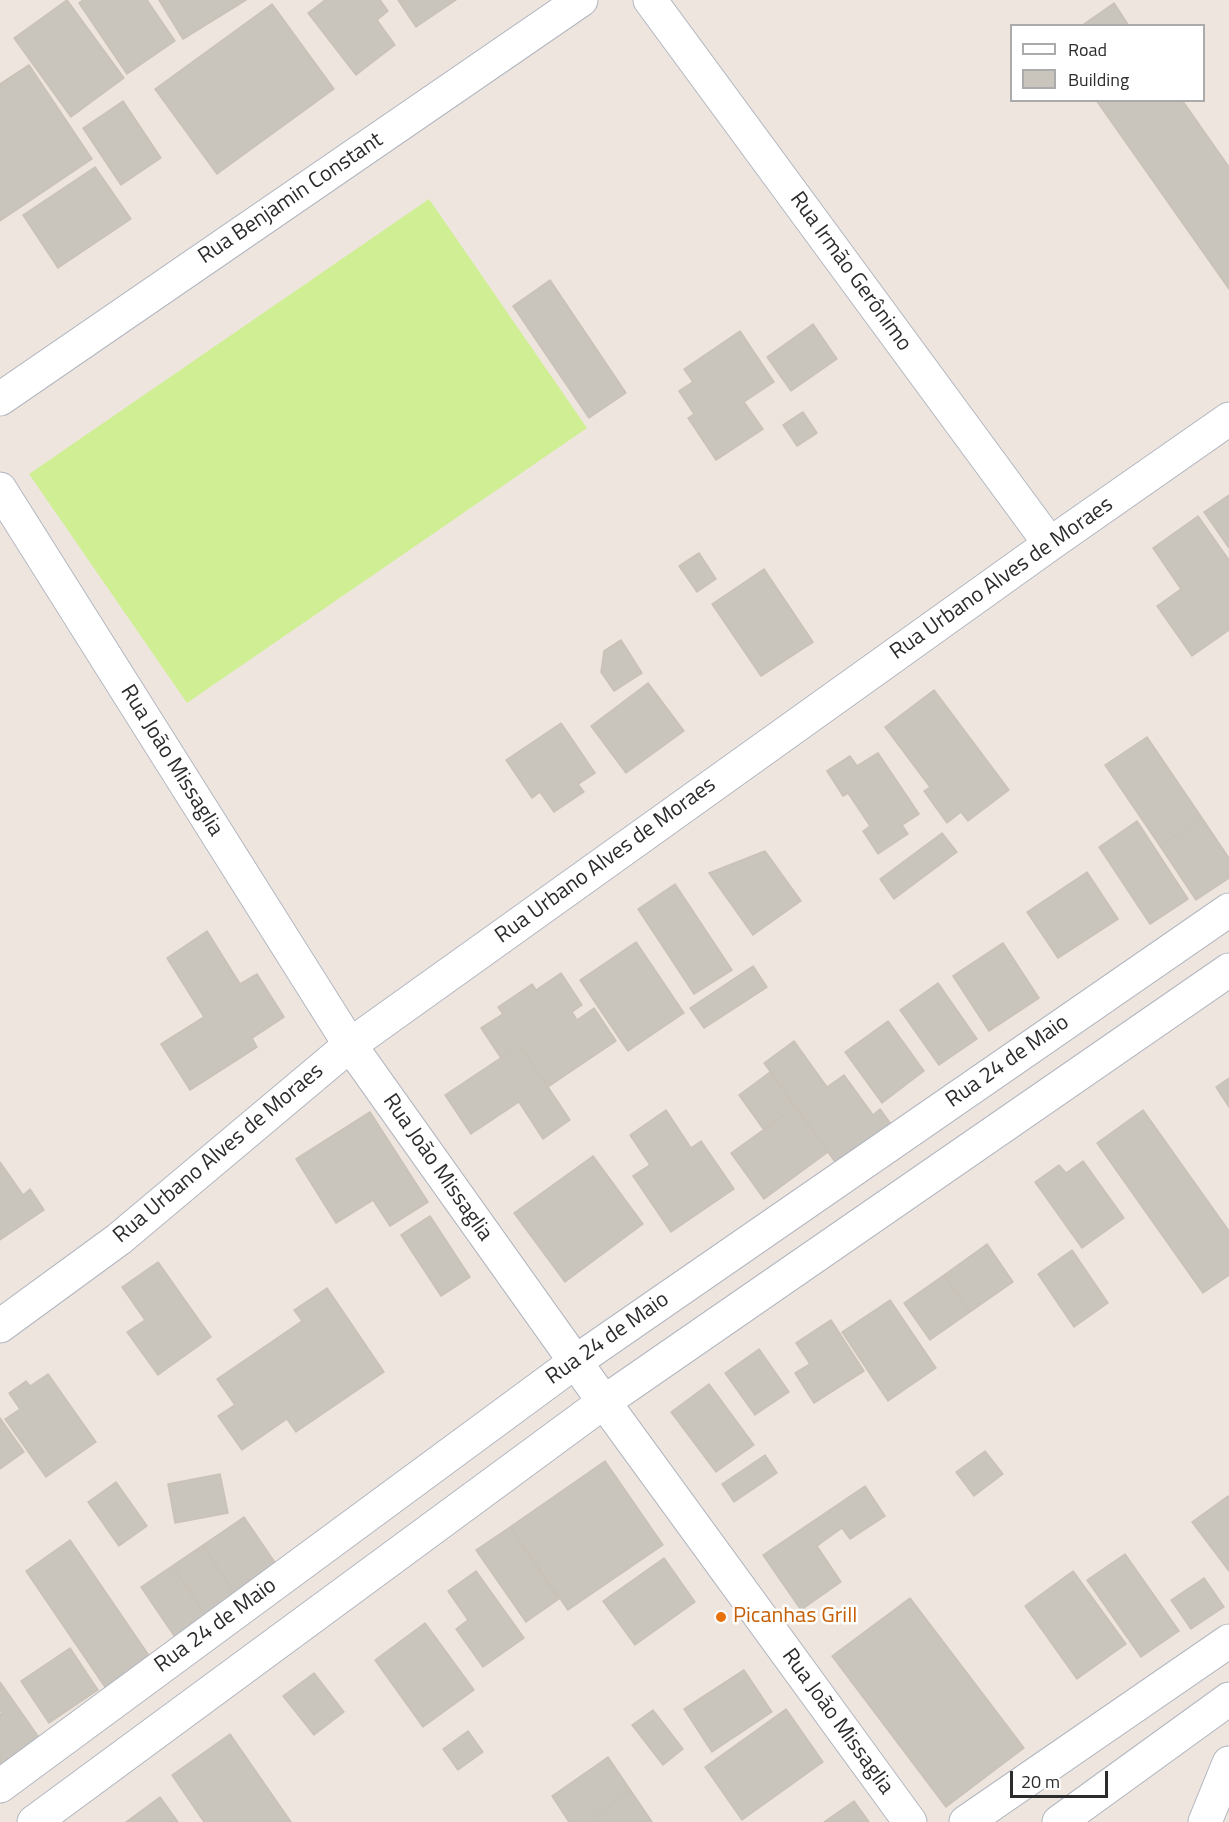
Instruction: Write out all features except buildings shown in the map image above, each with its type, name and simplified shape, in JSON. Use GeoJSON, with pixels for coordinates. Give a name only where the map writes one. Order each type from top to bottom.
{"type":"FeatureCollection","features":[{"type":"Feature","properties":{"kind":"street","name":"Rua Benjamin Constant"},"geometry":{"type":"LineString","coordinates":[[0,399],[581,0]]}},
{"type":"Feature","properties":{"kind":"street","name":"Rua Irmão Gerônimo"},"geometry":{"type":"LineString","coordinates":[[650,0],[1050,544]]}},
{"type":"Feature","properties":{"kind":"street","name":"Rua Urbano Alves de Moraes"},"geometry":{"type":"LineString","coordinates":[[0,1326],[119,1239],[350,1045],[1050,544],[1229,419]]}},
{"type":"Feature","properties":{"kind":"street","name":"Rua João Missaglia"},"geometry":{"type":"LineString","coordinates":[[0,489],[350,1045],[575,1362],[910,1822]]}},
{"type":"Feature","properties":{"kind":"street","name":"Rua 24 de Maio"},"geometry":{"type":"LineString","coordinates":[[0,1786],[575,1362],[1229,910]]}},
{"type":"Feature","properties":{"kind":"street"},"geometry":{"type":"LineString","coordinates":[[34,1822],[604,1402],[1229,970]]}},
{"type":"Feature","properties":{"kind":"street"},"geometry":{"type":"LineString","coordinates":[[966,1822],[1229,1641]]}},
{"type":"Feature","properties":{"kind":"street"},"geometry":{"type":"LineString","coordinates":[[1059,1822],[1229,1699]]}},
{"type":"Feature","properties":{"kind":"street"},"geometry":{"type":"LineString","coordinates":[[1205,1822],[1229,1763]]}},
{"type":"Feature","properties":{"kind":"green space"},"geometry":{"type":"Polygon","coordinates":[[[429,199],[587,428],[187,703],[29,474],[429,199]]]}},
{"type":"Feature","properties":{"kind":"place","name":"Picanhas Grill"},"geometry":{"type":"Point","coordinates":[721,1617]}}]}
